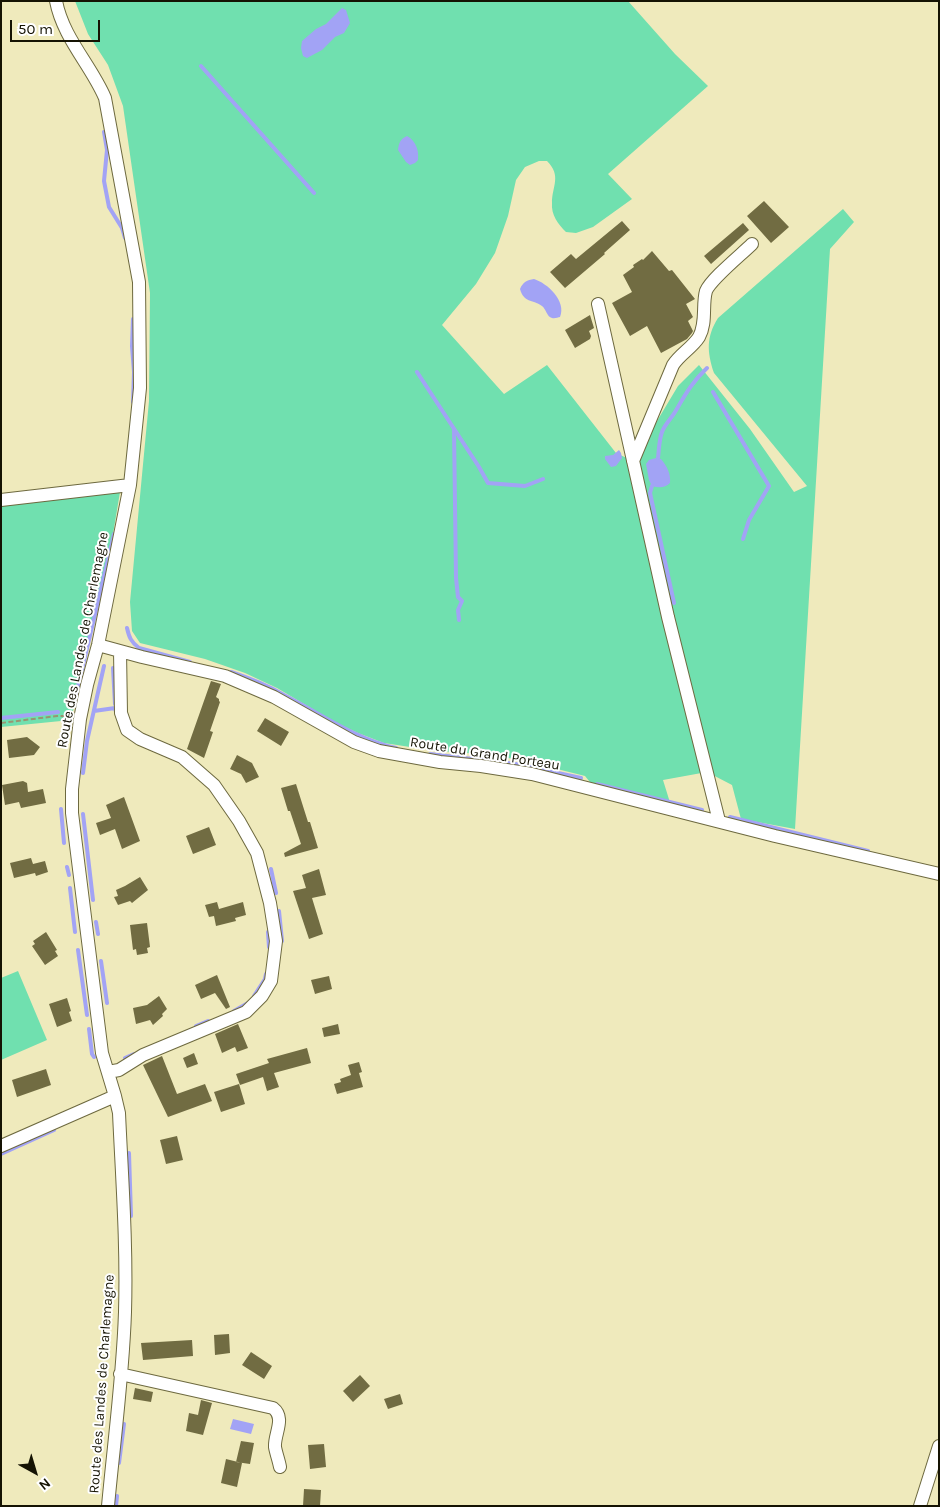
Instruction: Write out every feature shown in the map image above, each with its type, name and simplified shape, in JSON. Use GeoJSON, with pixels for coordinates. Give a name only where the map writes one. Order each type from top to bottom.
{"type":"FeatureCollection","features":[{"type":"Feature","properties":{"kind":"street","name":"Route des Landes de Charlemagne"},"geometry":{"type":"LineString","coordinates":[[56,1],[63,25],[98,82],[105,98],[139,282],[140,388],[130,485],[98,645],[80,719],[72,789],[72,813],[102,1053],[119,1113],[125,1229],[124,1314],[108,1506]]}},
{"type":"Feature","properties":{"kind":"street"},"geometry":{"type":"LineString","coordinates":[[633,462],[676,359],[699,337],[709,284],[752,244]]}},
{"type":"Feature","properties":{"kind":"street"},"geometry":{"type":"LineString","coordinates":[[598,304],[668,617],[719,821]]}},
{"type":"Feature","properties":{"kind":"street"},"geometry":{"type":"LineString","coordinates":[[1,500],[130,485]]}},
{"type":"Feature","properties":{"kind":"street","name":"Route du Grand Porteau"},"geometry":{"type":"LineString","coordinates":[[98,645],[120,652],[225,676],[274,697],[354,742],[379,751],[440,762],[532,774],[939,874]]}},
{"type":"Feature","properties":{"kind":"street"},"geometry":{"type":"LineString","coordinates":[[108,1072],[120,1070],[143,1056],[246,1012],[262,996],[271,981],[276,941],[270,903],[257,852],[240,821],[214,785],[182,757],[140,739],[127,730],[121,713],[120,652]]}},
{"type":"Feature","properties":{"kind":"street"},"geometry":{"type":"LineString","coordinates":[[1,1146],[115,1096]]}},
{"type":"Feature","properties":{"kind":"street"},"geometry":{"type":"LineString","coordinates":[[120,1374],[273,1408],[277,1411],[280,1419],[275,1446],[280,1467]]}},
{"type":"Feature","properties":{"kind":"street"},"geometry":{"type":"LineString","coordinates":[[920,1506],[939,1446]]}},
{"type":"Feature","properties":{"kind":"path"},"geometry":{"type":"LineString","coordinates":[[1,723],[57,716],[72,716],[80,719]]}},
{"type":"Feature","properties":{"kind":"green space"},"geometry":{"type":"Polygon","coordinates":[[[75,1],[628,1],[675,54],[708,86],[608,174],[632,199],[593,227],[576,233],[566,232],[554,215],[552,207],[555,176],[552,166],[547,161],[539,161],[525,167],[516,180],[508,216],[495,253],[476,284],[442,325],[504,394],[547,365],[616,453],[633,461],[678,386],[699,365],[750,429],[794,492],[807,486],[714,373],[709,345],[711,332],[718,318],[843,209],[854,222],[830,249],[795,829],[741,819],[732,785],[707,772],[663,780],[672,809],[594,787],[585,776],[521,760],[384,743],[333,721],[277,688],[245,673],[205,659],[140,643],[132,631],[130,602],[149,401],[150,293],[123,106],[108,65],[88,34],[75,1]]]}},
{"type":"Feature","properties":{"kind":"green space"},"geometry":{"type":"Polygon","coordinates":[[[121,486],[109,558],[71,720],[1,727],[1,500],[121,486]]]}},
{"type":"Feature","properties":{"kind":"green space"},"geometry":{"type":"Polygon","coordinates":[[[18,971],[47,1040],[1,1060],[1,978],[18,971]]]}},
{"type":"Feature","properties":{"kind":"water"},"geometry":{"type":"Polygon","coordinates":[[[342,8],[346,10],[350,23],[344,33],[335,37],[322,50],[307,58],[303,56],[302,41],[316,29],[326,24],[342,8]]]}},
{"type":"Feature","properties":{"kind":"water"},"geometry":{"type":"Polygon","coordinates":[[[407,136],[415,143],[418,153],[418,160],[410,165],[398,150],[400,142],[407,136]]]}},
{"type":"Feature","properties":{"kind":"water"},"geometry":{"type":"Polygon","coordinates":[[[534,279],[545,284],[558,299],[561,305],[560,317],[550,317],[542,306],[524,297],[520,289],[521,287],[529,280],[534,279]]]}},
{"type":"Feature","properties":{"kind":"water"},"geometry":{"type":"Polygon","coordinates":[[[619,450],[622,458],[616,466],[611,467],[605,456],[613,455],[619,450]]]}},
{"type":"Feature","properties":{"kind":"water"},"geometry":{"type":"Polygon","coordinates":[[[661,459],[669,473],[670,483],[664,487],[652,486],[649,480],[646,464],[649,460],[661,459]]]}},
{"type":"Feature","properties":{"kind":"water"},"geometry":{"type":"Polygon","coordinates":[[[233,1419],[254,1424],[251,1434],[230,1429],[233,1419]]]}},
{"type":"Feature","properties":{"kind":"building"},"geometry":{"type":"Polygon","coordinates":[[[764,201],[789,227],[771,243],[747,216],[764,201]]]}},
{"type":"Feature","properties":{"kind":"building"},"geometry":{"type":"Polygon","coordinates":[[[622,221],[630,230],[565,288],[550,272],[571,254],[576,259],[622,221]]]}},
{"type":"Feature","properties":{"kind":"building"},"geometry":{"type":"Polygon","coordinates":[[[743,223],[749,230],[711,264],[704,256],[743,223]]]}},
{"type":"Feature","properties":{"kind":"building"},"geometry":{"type":"Polygon","coordinates":[[[652,251],[669,271],[672,270],[695,299],[686,304],[693,317],[688,321],[693,331],[692,333],[687,339],[661,353],[647,326],[630,336],[612,303],[632,292],[623,275],[652,251]]]}},
{"type":"Feature","properties":{"kind":"building"},"geometry":{"type":"Polygon","coordinates":[[[590,315],[594,328],[589,331],[590,339],[575,348],[565,330],[590,315]]]}},
{"type":"Feature","properties":{"kind":"building"},"geometry":{"type":"Polygon","coordinates":[[[211,681],[221,684],[216,697],[220,702],[210,731],[213,732],[204,758],[187,749],[211,681]]]}},
{"type":"Feature","properties":{"kind":"building"},"geometry":{"type":"Polygon","coordinates":[[[265,718],[289,732],[281,746],[257,731],[265,718]]]}},
{"type":"Feature","properties":{"kind":"building"},"geometry":{"type":"Polygon","coordinates":[[[27,737],[40,747],[34,755],[9,758],[7,740],[27,737]]]}},
{"type":"Feature","properties":{"kind":"building"},"geometry":{"type":"Polygon","coordinates":[[[237,755],[252,763],[259,777],[246,783],[241,774],[230,769],[237,755]]]}},
{"type":"Feature","properties":{"kind":"building"},"geometry":{"type":"Polygon","coordinates":[[[23,781],[27,783],[28,792],[43,789],[46,803],[21,808],[19,802],[5,805],[2,785],[23,781]]]}},
{"type":"Feature","properties":{"kind":"building"},"geometry":{"type":"Polygon","coordinates":[[[296,784],[318,848],[285,857],[284,853],[301,844],[281,788],[296,784]]]}},
{"type":"Feature","properties":{"kind":"building"},"geometry":{"type":"Polygon","coordinates":[[[124,797],[140,841],[122,849],[115,829],[100,835],[96,823],[111,818],[106,805],[124,797]]]}},
{"type":"Feature","properties":{"kind":"building"},"geometry":{"type":"Polygon","coordinates":[[[209,827],[216,845],[193,854],[186,836],[209,827]]]}},
{"type":"Feature","properties":{"kind":"building"},"geometry":{"type":"Polygon","coordinates":[[[31,858],[33,864],[45,861],[48,872],[36,876],[35,873],[14,878],[10,863],[31,858]]]}},
{"type":"Feature","properties":{"kind":"building"},"geometry":{"type":"Polygon","coordinates":[[[319,869],[326,895],[312,898],[323,934],[309,939],[293,891],[306,888],[302,875],[319,869]]]}},
{"type":"Feature","properties":{"kind":"building"},"geometry":{"type":"Polygon","coordinates":[[[140,877],[148,890],[132,903],[130,901],[118,905],[114,897],[118,896],[116,890],[140,877]]]}},
{"type":"Feature","properties":{"kind":"building"},"geometry":{"type":"Polygon","coordinates":[[[217,902],[219,909],[243,902],[246,915],[235,918],[236,921],[216,926],[214,916],[209,917],[205,905],[217,902]]]}},
{"type":"Feature","properties":{"kind":"building"},"geometry":{"type":"Polygon","coordinates":[[[147,923],[150,947],[147,948],[148,953],[137,955],[136,949],[133,950],[130,925],[147,923]]]}},
{"type":"Feature","properties":{"kind":"building"},"geometry":{"type":"Polygon","coordinates":[[[46,932],[57,950],[55,951],[58,956],[45,965],[32,946],[35,944],[33,941],[46,932]]]}},
{"type":"Feature","properties":{"kind":"building"},"geometry":{"type":"Polygon","coordinates":[[[217,975],[230,1007],[226,1009],[215,993],[201,999],[195,985],[217,975]]]}},
{"type":"Feature","properties":{"kind":"building"},"geometry":{"type":"Polygon","coordinates":[[[329,976],[332,989],[315,994],[311,980],[329,976]]]}},
{"type":"Feature","properties":{"kind":"building"},"geometry":{"type":"Polygon","coordinates":[[[159,996],[167,1009],[162,1014],[163,1016],[153,1025],[150,1020],[136,1024],[133,1008],[147,1005],[159,996]]]}},
{"type":"Feature","properties":{"kind":"building"},"geometry":{"type":"Polygon","coordinates":[[[67,998],[72,1021],[57,1027],[49,1004],[67,998]]]}},
{"type":"Feature","properties":{"kind":"building"},"geometry":{"type":"Polygon","coordinates":[[[238,1024],[248,1048],[237,1052],[235,1047],[222,1053],[215,1034],[238,1024]]]}},
{"type":"Feature","properties":{"kind":"building"},"geometry":{"type":"Polygon","coordinates":[[[338,1024],[340,1034],[324,1037],[322,1028],[338,1024]]]}},
{"type":"Feature","properties":{"kind":"building"},"geometry":{"type":"Polygon","coordinates":[[[307,1048],[311,1063],[274,1073],[279,1087],[267,1091],[263,1077],[240,1085],[236,1074],[269,1063],[267,1059],[307,1048]]]}},
{"type":"Feature","properties":{"kind":"building"},"geometry":{"type":"Polygon","coordinates":[[[194,1053],[198,1064],[187,1068],[183,1058],[194,1053]]]}},
{"type":"Feature","properties":{"kind":"building"},"geometry":{"type":"Polygon","coordinates":[[[162,1056],[177,1094],[205,1084],[212,1101],[168,1117],[143,1065],[162,1056]]]}},
{"type":"Feature","properties":{"kind":"building"},"geometry":{"type":"Polygon","coordinates":[[[359,1062],[362,1072],[359,1073],[363,1087],[337,1094],[334,1084],[341,1082],[340,1079],[351,1075],[348,1065],[359,1062]]]}},
{"type":"Feature","properties":{"kind":"building"},"geometry":{"type":"Polygon","coordinates":[[[46,1069],[51,1085],[17,1097],[12,1080],[46,1069]]]}},
{"type":"Feature","properties":{"kind":"building"},"geometry":{"type":"Polygon","coordinates":[[[239,1084],[245,1104],[221,1112],[214,1092],[239,1084]]]}},
{"type":"Feature","properties":{"kind":"building"},"geometry":{"type":"Polygon","coordinates":[[[177,1136],[183,1160],[166,1164],[160,1140],[177,1136]]]}},
{"type":"Feature","properties":{"kind":"building"},"geometry":{"type":"Polygon","coordinates":[[[229,1334],[230,1353],[215,1355],[214,1335],[229,1334]]]}},
{"type":"Feature","properties":{"kind":"building"},"geometry":{"type":"Polygon","coordinates":[[[192,1340],[193,1356],[143,1360],[141,1343],[192,1340]]]}},
{"type":"Feature","properties":{"kind":"building"},"geometry":{"type":"Polygon","coordinates":[[[251,1352],[272,1366],[264,1379],[242,1365],[251,1352]]]}},
{"type":"Feature","properties":{"kind":"building"},"geometry":{"type":"Polygon","coordinates":[[[360,1375],[370,1386],[353,1402],[343,1391],[360,1375]]]}},
{"type":"Feature","properties":{"kind":"building"},"geometry":{"type":"Polygon","coordinates":[[[135,1388],[153,1392],[151,1402],[133,1399],[135,1388]]]}},
{"type":"Feature","properties":{"kind":"building"},"geometry":{"type":"Polygon","coordinates":[[[400,1394],[403,1404],[388,1409],[384,1399],[400,1394]]]}},
{"type":"Feature","properties":{"kind":"building"},"geometry":{"type":"Polygon","coordinates":[[[201,1400],[212,1403],[203,1435],[186,1431],[189,1413],[198,1415],[201,1400]]]}},
{"type":"Feature","properties":{"kind":"building"},"geometry":{"type":"Polygon","coordinates":[[[241,1441],[254,1443],[250,1464],[236,1462],[241,1441]]]}},
{"type":"Feature","properties":{"kind":"building"},"geometry":{"type":"Polygon","coordinates":[[[324,1444],[326,1467],[310,1469],[308,1445],[324,1444]]]}},
{"type":"Feature","properties":{"kind":"building"},"geometry":{"type":"Polygon","coordinates":[[[226,1459],[242,1463],[237,1487],[221,1483],[226,1459]]]}},
{"type":"Feature","properties":{"kind":"building"},"geometry":{"type":"Polygon","coordinates":[[[304,1489],[321,1490],[320,1506],[303,1506],[304,1489]]]}},
{"type":"Feature","properties":{"kind":"waterway"},"geometry":{"type":"LineString","coordinates":[[201,66],[314,193]]}},
{"type":"Feature","properties":{"kind":"waterway"},"geometry":{"type":"LineString","coordinates":[[104,132],[107,150],[104,181],[109,207],[122,228],[125,238]]}},
{"type":"Feature","properties":{"kind":"waterway"},"geometry":{"type":"LineString","coordinates":[[133,319],[133,402]]}},
{"type":"Feature","properties":{"kind":"waterway"},"geometry":{"type":"LineString","coordinates":[[658,458],[663,429],[689,389],[707,368]]}},
{"type":"Feature","properties":{"kind":"waterway"},"geometry":{"type":"LineString","coordinates":[[417,372],[488,483],[525,486],[543,479]]}},
{"type":"Feature","properties":{"kind":"waterway"},"geometry":{"type":"LineString","coordinates":[[713,392],[769,486],[749,520],[743,539]]}},
{"type":"Feature","properties":{"kind":"waterway"},"geometry":{"type":"LineString","coordinates":[[454,430],[456,578],[458,597],[462,601],[458,610],[459,620]]}},
{"type":"Feature","properties":{"kind":"waterway"},"geometry":{"type":"LineString","coordinates":[[652,486],[650,493],[674,603]]}},
{"type":"Feature","properties":{"kind":"waterway"},"geometry":{"type":"LineString","coordinates":[[75,699],[114,534]]}},
{"type":"Feature","properties":{"kind":"waterway"},"geometry":{"type":"LineString","coordinates":[[127,628],[131,639],[139,648],[190,662]]}},
{"type":"Feature","properties":{"kind":"waterway"},"geometry":{"type":"LineString","coordinates":[[83,773],[87,741],[104,666]]}},
{"type":"Feature","properties":{"kind":"waterway"},"geometry":{"type":"LineString","coordinates":[[113,668],[115,704]]}},
{"type":"Feature","properties":{"kind":"waterway"},"geometry":{"type":"LineString","coordinates":[[231,672],[271,688],[366,739],[396,748]]}},
{"type":"Feature","properties":{"kind":"waterway"},"geometry":{"type":"LineString","coordinates":[[94,711],[115,708],[116,712]]}},
{"type":"Feature","properties":{"kind":"waterway"},"geometry":{"type":"LineString","coordinates":[[1,718],[58,712]]}},
{"type":"Feature","properties":{"kind":"waterway"},"geometry":{"type":"LineString","coordinates":[[430,754],[516,764],[581,778]]}},
{"type":"Feature","properties":{"kind":"waterway"},"geometry":{"type":"LineString","coordinates":[[597,784],[702,810]]}},
{"type":"Feature","properties":{"kind":"waterway"},"geometry":{"type":"LineString","coordinates":[[61,809],[64,843]]}},
{"type":"Feature","properties":{"kind":"waterway"},"geometry":{"type":"LineString","coordinates":[[83,814],[93,900]]}},
{"type":"Feature","properties":{"kind":"waterway"},"geometry":{"type":"LineString","coordinates":[[730,817],[868,851]]}},
{"type":"Feature","properties":{"kind":"waterway"},"geometry":{"type":"LineString","coordinates":[[67,867],[69,875]]}},
{"type":"Feature","properties":{"kind":"waterway"},"geometry":{"type":"LineString","coordinates":[[271,869],[276,893]]}},
{"type":"Feature","properties":{"kind":"waterway"},"geometry":{"type":"LineString","coordinates":[[70,888],[75,932]]}},
{"type":"Feature","properties":{"kind":"waterway"},"geometry":{"type":"LineString","coordinates":[[279,911],[282,941]]}},
{"type":"Feature","properties":{"kind":"waterway"},"geometry":{"type":"LineString","coordinates":[[96,922],[98,934]]}},
{"type":"Feature","properties":{"kind":"waterway"},"geometry":{"type":"LineString","coordinates":[[268,932],[269,947]]}},
{"type":"Feature","properties":{"kind":"waterway"},"geometry":{"type":"LineString","coordinates":[[78,950],[87,1015]]}},
{"type":"Feature","properties":{"kind":"waterway"},"geometry":{"type":"LineString","coordinates":[[101,961],[107,1003]]}},
{"type":"Feature","properties":{"kind":"waterway"},"geometry":{"type":"LineString","coordinates":[[254,996],[265,979],[266,974]]}},
{"type":"Feature","properties":{"kind":"waterway"},"geometry":{"type":"LineString","coordinates":[[234,1011],[248,1003]]}},
{"type":"Feature","properties":{"kind":"waterway"},"geometry":{"type":"LineString","coordinates":[[196,1026],[208,1021]]}},
{"type":"Feature","properties":{"kind":"waterway"},"geometry":{"type":"LineString","coordinates":[[89,1029],[94,1057]]}},
{"type":"Feature","properties":{"kind":"waterway"},"geometry":{"type":"LineString","coordinates":[[125,1058],[134,1054]]}},
{"type":"Feature","properties":{"kind":"waterway"},"geometry":{"type":"LineString","coordinates":[[1,1154],[54,1130]]}},
{"type":"Feature","properties":{"kind":"waterway"},"geometry":{"type":"LineString","coordinates":[[129,1153],[131,1216]]}},
{"type":"Feature","properties":{"kind":"waterway"},"geometry":{"type":"LineString","coordinates":[[119,1463],[124,1424]]}},
{"type":"Feature","properties":{"kind":"waterway"},"geometry":{"type":"LineString","coordinates":[[116,1506],[117,1496]]}}]}
